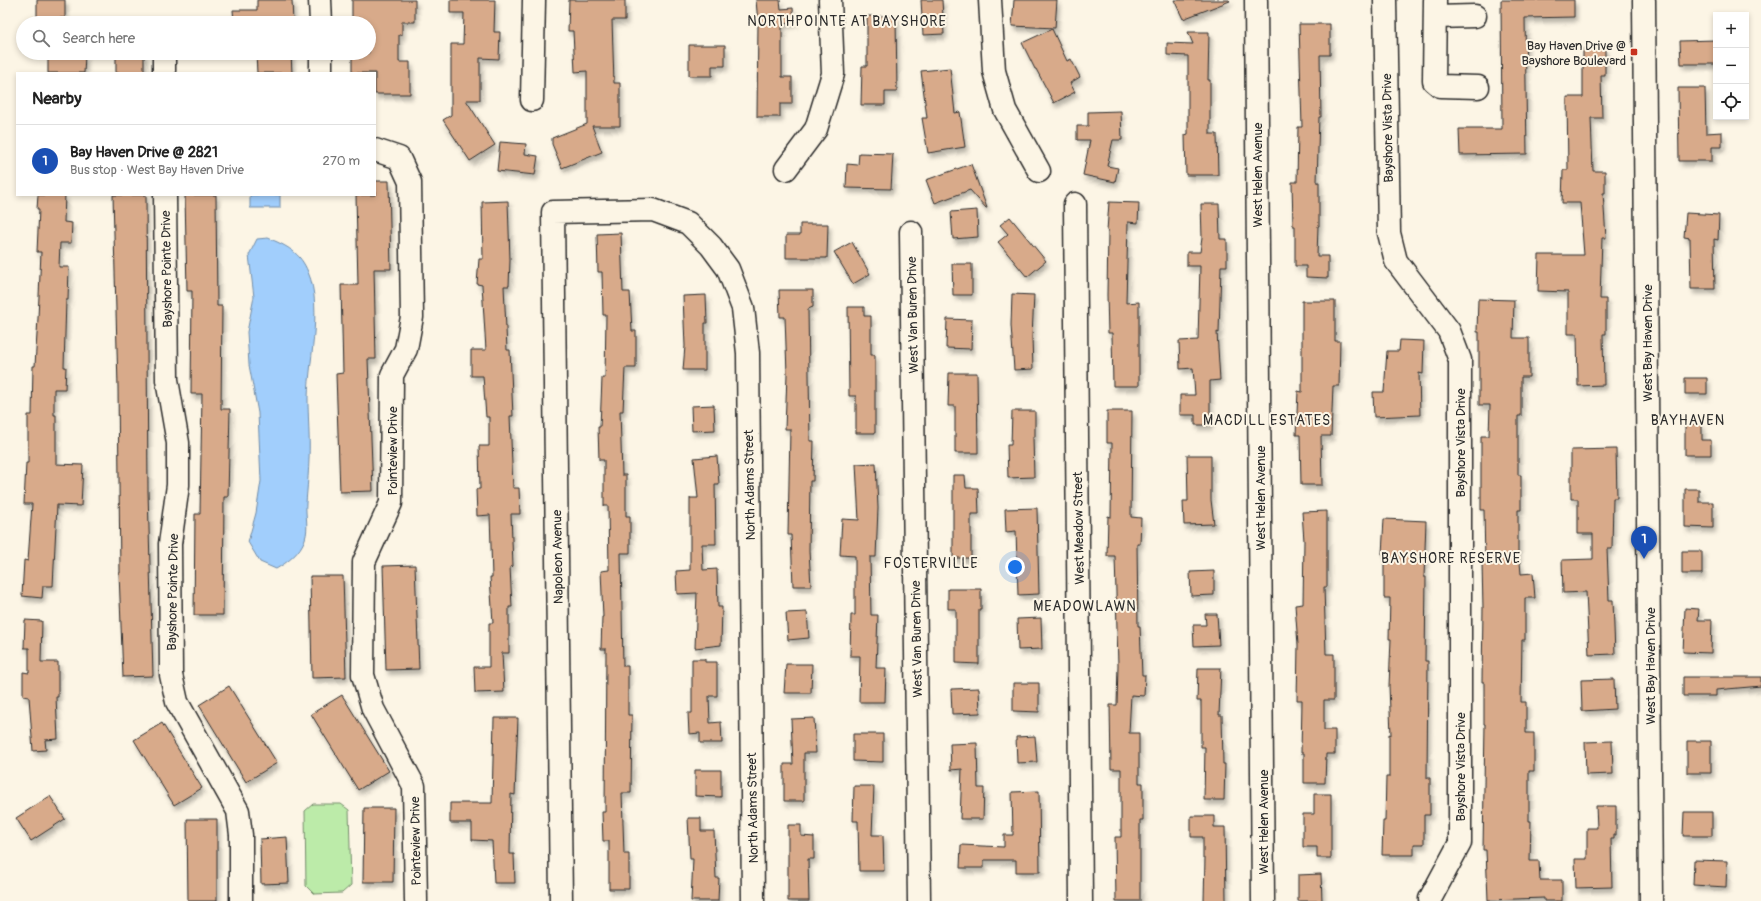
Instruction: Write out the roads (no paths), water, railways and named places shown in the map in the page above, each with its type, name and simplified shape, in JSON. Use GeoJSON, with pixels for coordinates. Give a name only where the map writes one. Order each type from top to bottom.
{"type":"FeatureCollection","features":[{"type":"Feature","properties":{"kind":"street"},"geometry":{"type":"LineString","coordinates":[[320,0],[321,16]]}},
{"type":"Feature","properties":{"kind":"street"},"geometry":{"type":"LineString","coordinates":[[532,100],[534,0]]}},
{"type":"Feature","properties":{"kind":"street"},"geometry":{"type":"LineString","coordinates":[[786,169],[816,129],[833,74],[830,0]]}},
{"type":"Feature","properties":{"kind":"street"},"geometry":{"type":"LineString","coordinates":[[990,0],[994,71],[1005,110],[1039,171]]}},
{"type":"Feature","properties":{"kind":"street","name":"West Helen Avenue"},"geometry":{"type":"LineString","coordinates":[[1256,0],[1263,901]]}},
{"type":"Feature","properties":{"kind":"street","name":"Bayshore Vista Drive"},"geometry":{"type":"LineString","coordinates":[[1385,0],[1389,233],[1396,261],[1449,331],[1460,360],[1460,843],[1430,899]]}},
{"type":"Feature","properties":{"kind":"street","name":"West Bay Haven Drive"},"geometry":{"type":"LineString","coordinates":[[1644,0],[1651,901]]}},
{"type":"Feature","properties":{"kind":"street"},"geometry":{"type":"LineString","coordinates":[[1475,16],[1435,9],[1434,81],[1440,86],[1478,87]]}},
{"type":"Feature","properties":{"kind":"street"},"geometry":{"type":"LineString","coordinates":[[164,60],[164,72]]}},
{"type":"Feature","properties":{"kind":"street"},"geometry":{"type":"LineString","coordinates":[[321,60],[321,72]]}},
{"type":"Feature","properties":{"kind":"street","name":"Pointeview Drive"},"geometry":{"type":"LineString","coordinates":[[376,150],[399,158],[410,182],[412,317],[406,349],[392,375],[391,503],[364,562],[363,675],[373,709],[414,786],[416,901]]}},
{"type":"Feature","properties":{"kind":"street","name":"Bayshore Pointe Drive"},"geometry":{"type":"LineString","coordinates":[[165,196],[168,380],[178,442],[178,485],[170,544],[171,675],[177,702],[238,811],[241,835],[241,901]]}},
{"type":"Feature","properties":{"kind":"street","name":"West Meadow Street"},"geometry":{"type":"LineString","coordinates":[[1075,204],[1081,901]]}},
{"type":"Feature","properties":{"kind":"street","name":"North Adams Street"},"geometry":{"type":"LineString","coordinates":[[554,212],[653,210],[688,223],[711,246],[728,269],[743,308],[748,353],[753,901]]}},
{"type":"Feature","properties":{"kind":"street","name":"Napoleon Avenue"},"geometry":{"type":"LineString","coordinates":[[554,212],[561,901]]}},
{"type":"Feature","properties":{"kind":"street","name":"West Van Buren Drive"},"geometry":{"type":"LineString","coordinates":[[910,232],[919,901]]}},
{"type":"Feature","properties":{"kind":"water"},"geometry":{"type":"Polygon","coordinates":[[[250,196],[280,196],[280,208],[250,208],[250,196]]]}},
{"type":"Feature","properties":{"kind":"water"},"geometry":{"type":"Polygon","coordinates":[[[268,238],[292,250],[301,259],[308,272],[313,287],[315,303],[314,338],[308,390],[309,468],[306,534],[303,544],[297,553],[276,569],[260,562],[248,542],[256,513],[261,481],[258,413],[249,365],[247,332],[254,297],[249,255],[257,239],[268,238]]]}},
{"type":"Feature","properties":{"kind":"place","name":"Bay Haven Drive @ Bayshore Boulevard"},"geometry":{"type":"Point","coordinates":[1634,52]}},
{"type":"Feature","properties":{"kind":"place","name":"Bay Haven Drive @ 2821"},"geometry":{"type":"Point","coordinates":[1644,559]}},
{"type":"Feature","properties":{"kind":"district","name":"NORTHPOINTE AT BAYSHORE"},"geometry":{"type":"Point","coordinates":[847,21]}},
{"type":"Feature","properties":{"kind":"district","name":"MACDILL ESTATES"},"geometry":{"type":"Point","coordinates":[1267,420]}},
{"type":"Feature","properties":{"kind":"district","name":"BAYHAVEN"},"geometry":{"type":"Point","coordinates":[1688,420]}},
{"type":"Feature","properties":{"kind":"district","name":"BAYSHORE RESERVE"},"geometry":{"type":"Point","coordinates":[1451,558]}},
{"type":"Feature","properties":{"kind":"district","name":"FOSTERVILLE"},"geometry":{"type":"Point","coordinates":[931,563]}},
{"type":"Feature","properties":{"kind":"district","name":"MEADOWLAWN"},"geometry":{"type":"Point","coordinates":[1085,606]}}]}
